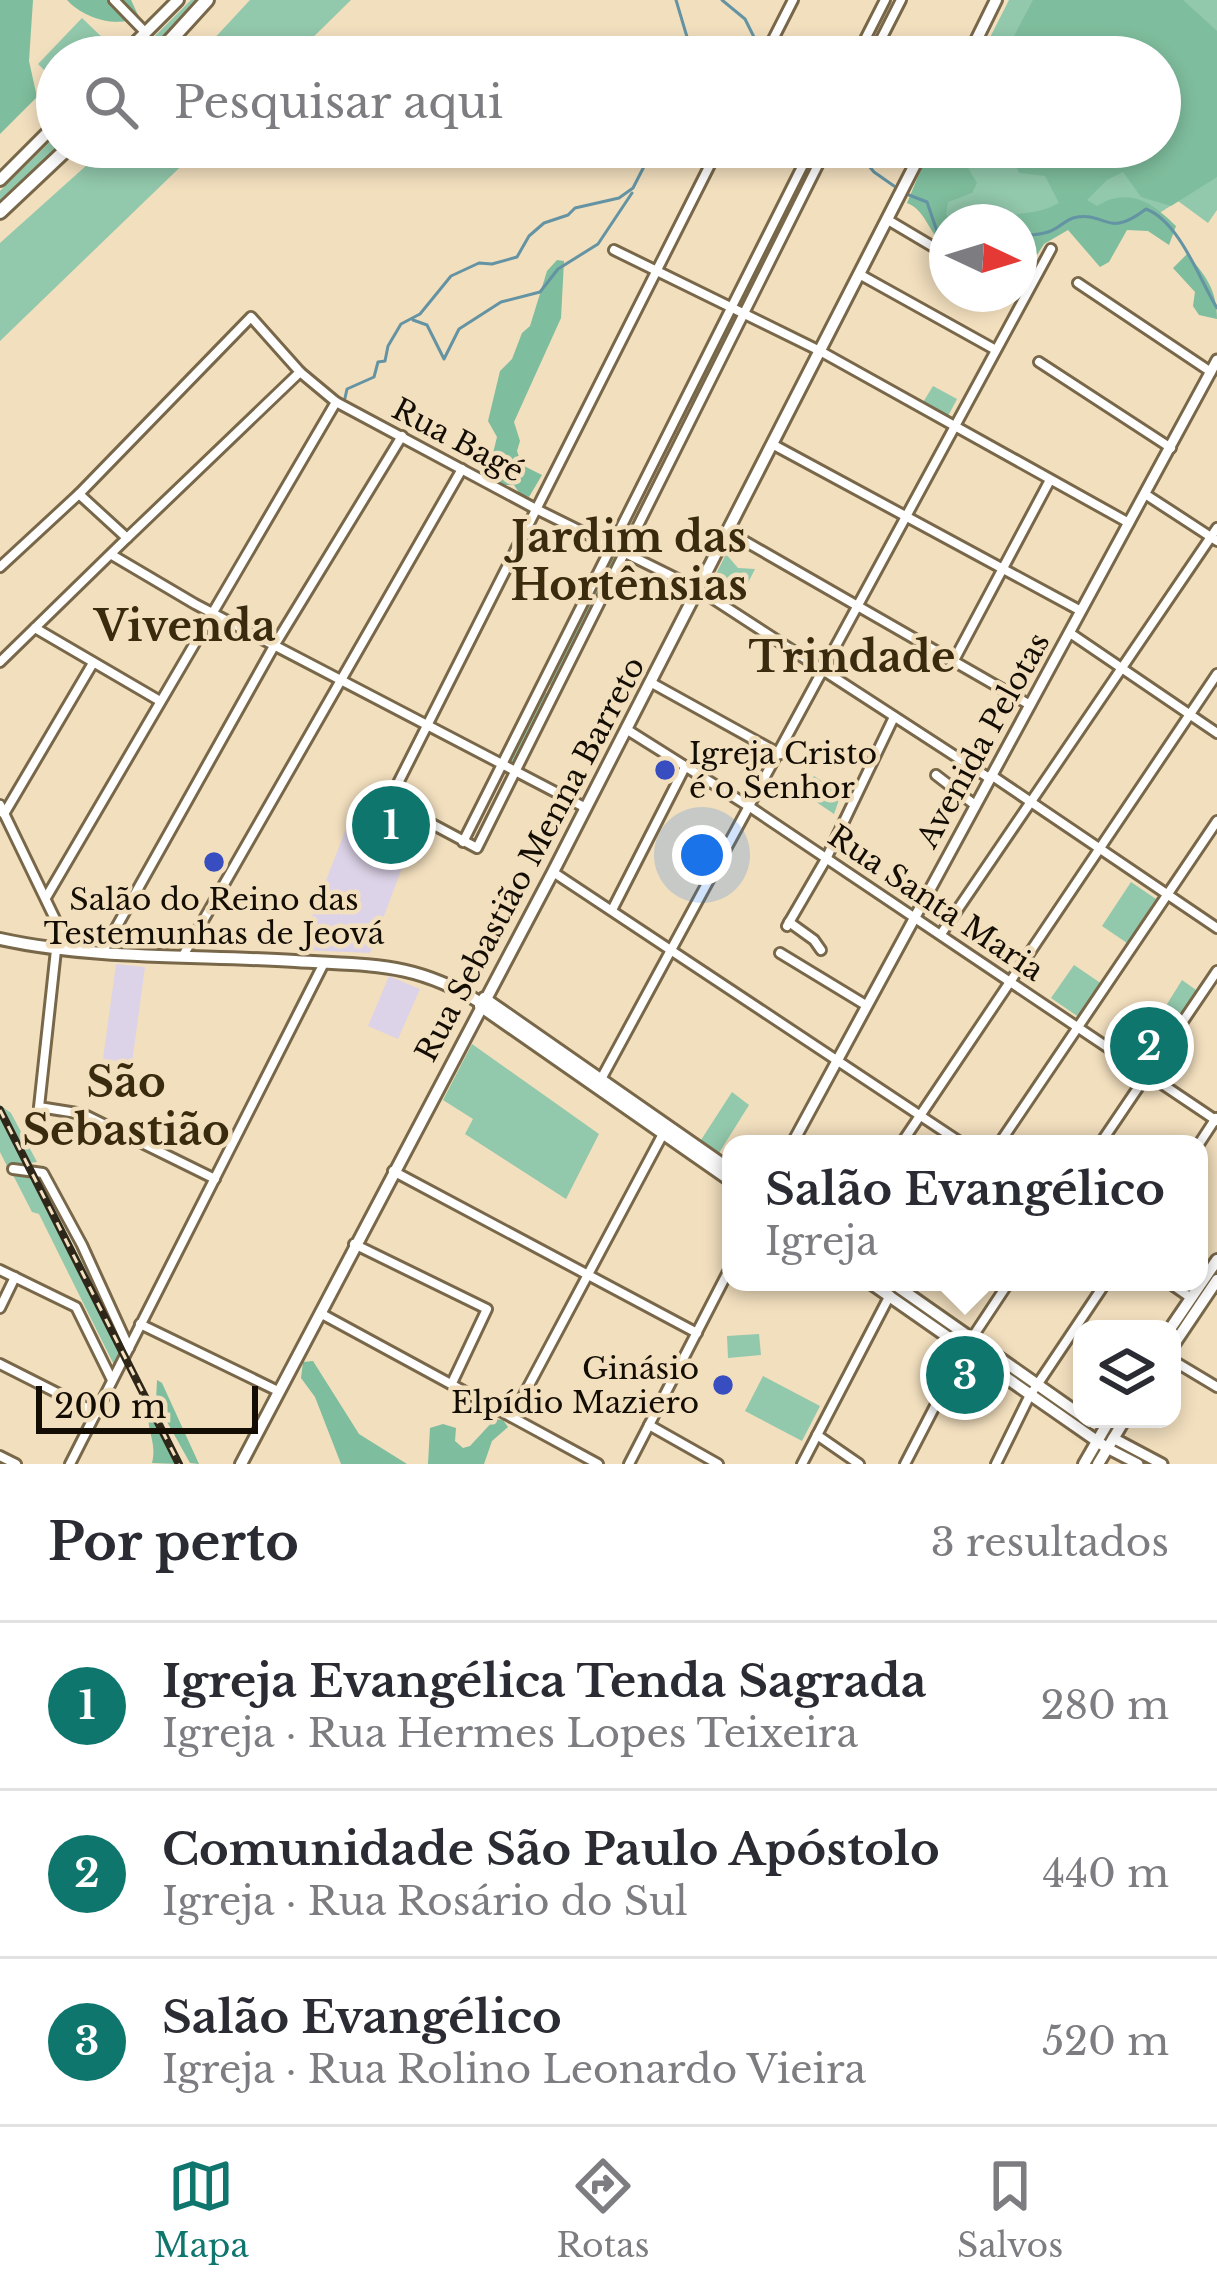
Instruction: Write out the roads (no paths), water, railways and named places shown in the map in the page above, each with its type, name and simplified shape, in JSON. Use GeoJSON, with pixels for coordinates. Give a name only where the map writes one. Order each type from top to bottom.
{"type":"FeatureCollection","features":[{"type":"Feature","properties":{"kind":"highway"},"geometry":{"type":"LineString","coordinates":[[174,36],[207,0]]}},
{"type":"Feature","properties":{"kind":"highway"},"geometry":{"type":"LineString","coordinates":[[0,212],[47,168]]}},
{"type":"Feature","properties":{"kind":"main road"},"geometry":{"type":"LineString","coordinates":[[141,36],[178,0]]}},
{"type":"Feature","properties":{"kind":"main road"},"geometry":{"type":"LineString","coordinates":[[978,36],[996,0]]}},
{"type":"Feature","properties":{"kind":"main road"},"geometry":{"type":"LineString","coordinates":[[0,180],[36,144]]}},
{"type":"Feature","properties":{"kind":"main road","name":"Rua Sebastião Menna Barreto"},"geometry":{"type":"LineString","coordinates":[[241,1464],[553,872],[914,168]]}},
{"type":"Feature","properties":{"kind":"main road"},"geometry":{"type":"LineString","coordinates":[[0,939],[63,950],[404,968],[482,1002],[722,1164]]}},
{"type":"Feature","properties":{"kind":"main road"},"geometry":{"type":"LineString","coordinates":[[665,1129],[722,1174]]}},
{"type":"Feature","properties":{"kind":"main road"},"geometry":{"type":"LineString","coordinates":[[900,1291],[1029,1397],[1106,1435]]}},
{"type":"Feature","properties":{"kind":"main road"},"geometry":{"type":"LineString","coordinates":[[1181,1330],[1201,1291]]}},
{"type":"Feature","properties":{"kind":"main road"},"geometry":{"type":"LineString","coordinates":[[1179,1320],[1206,1291]]}},
{"type":"Feature","properties":{"kind":"main road"},"geometry":{"type":"LineString","coordinates":[[968,1345],[1073,1410]]}},
{"type":"Feature","properties":{"kind":"main road"},"geometry":{"type":"LineString","coordinates":[[1084,1464],[1106,1435]]}},
{"type":"Feature","properties":{"kind":"main road"},"geometry":{"type":"LineString","coordinates":[[1098,1464],[1106,1435]]}},
{"type":"Feature","properties":{"kind":"street"},"geometry":{"type":"LineString","coordinates":[[114,0],[145,32]]}},
{"type":"Feature","properties":{"kind":"street"},"geometry":{"type":"LineString","coordinates":[[775,36],[793,0]]}},
{"type":"Feature","properties":{"kind":"street"},"geometry":{"type":"LineString","coordinates":[[867,36],[885,0]]}},
{"type":"Feature","properties":{"kind":"street"},"geometry":{"type":"LineString","coordinates":[[883,36],[901,0]]}},
{"type":"Feature","properties":{"kind":"street"},"geometry":{"type":"LineString","coordinates":[[708,168],[388,801],[477,848],[817,168]]}},
{"type":"Feature","properties":{"kind":"street"},"geometry":{"type":"LineString","coordinates":[[464,842],[801,168]]}},
{"type":"Feature","properties":{"kind":"street"},"geometry":{"type":"LineString","coordinates":[[888,220],[929,244]]}},
{"type":"Feature","properties":{"kind":"street"},"geometry":{"type":"LineString","coordinates":[[599,1083],[1051,249]]}},
{"type":"Feature","properties":{"kind":"street"},"geometry":{"type":"LineString","coordinates":[[614,250],[820,352],[1129,523]]}},
{"type":"Feature","properties":{"kind":"street"},"geometry":{"type":"LineString","coordinates":[[860,274],[994,349]]}},
{"type":"Feature","properties":{"kind":"street"},"geometry":{"type":"LineString","coordinates":[[1078,284],[1210,372]]}},
{"type":"Feature","properties":{"kind":"street","name":"Rua Bagé"},"geometry":{"type":"LineString","coordinates":[[79,494],[251,317],[300,372],[336,402],[698,589],[1031,802],[1217,928]]}},
{"type":"Feature","properties":{"kind":"street","name":"Avenida Pelotas"},"geometry":{"type":"LineString","coordinates":[[796,1135],[1217,360]]}},
{"type":"Feature","properties":{"kind":"street"},"geometry":{"type":"LineString","coordinates":[[1039,362],[1171,448]]}},
{"type":"Feature","properties":{"kind":"street"},"geometry":{"type":"LineString","coordinates":[[0,662],[300,372]]}},
{"type":"Feature","properties":{"kind":"street"},"geometry":{"type":"LineString","coordinates":[[47,896],[336,402]]}},
{"type":"Feature","properties":{"kind":"street"},"geometry":{"type":"LineString","coordinates":[[681,406],[695,413]]}},
{"type":"Feature","properties":{"kind":"street"},"geometry":{"type":"LineString","coordinates":[[103,951],[274,646],[402,436]]}},
{"type":"Feature","properties":{"kind":"street"},"geometry":{"type":"LineString","coordinates":[[772,444],[1081,611]]}},
{"type":"Feature","properties":{"kind":"street"},"geometry":{"type":"LineString","coordinates":[[184,954],[462,469]]}},
{"type":"Feature","properties":{"kind":"street"},"geometry":{"type":"LineString","coordinates":[[646,474],[661,481]]}},
{"type":"Feature","properties":{"kind":"street"},"geometry":{"type":"LineString","coordinates":[[952,664],[1050,480]]}},
{"type":"Feature","properties":{"kind":"street"},"geometry":{"type":"LineString","coordinates":[[0,567],[79,494],[127,538]]}},
{"type":"Feature","properties":{"kind":"street"},"geometry":{"type":"LineString","coordinates":[[940,934],[1215,535],[1145,494]]}},
{"type":"Feature","properties":{"kind":"street"},"geometry":{"type":"LineString","coordinates":[[727,532],[1030,705]]}},
{"type":"Feature","properties":{"kind":"street"},"geometry":{"type":"LineString","coordinates":[[112,554],[274,646],[586,808]]}},
{"type":"Feature","properties":{"kind":"street"},"geometry":{"type":"LineString","coordinates":[[35,628],[160,701]]}},
{"type":"Feature","properties":{"kind":"street"},"geometry":{"type":"LineString","coordinates":[[1070,633],[1217,733]]}},
{"type":"Feature","properties":{"kind":"street"},"geometry":{"type":"LineString","coordinates":[[92,663],[2,810],[47,896],[63,950],[39,1107],[82,1114],[215,1179]]}},
{"type":"Feature","properties":{"kind":"street"},"geometry":{"type":"LineString","coordinates":[[907,1135],[1217,674]]}},
{"type":"Feature","properties":{"kind":"street"},"geometry":{"type":"LineString","coordinates":[[650,682],[780,754]]}},
{"type":"Feature","properties":{"kind":"street"},"geometry":{"type":"LineString","coordinates":[[541,686],[554,692]]}},
{"type":"Feature","properties":{"kind":"street"},"geometry":{"type":"LineString","coordinates":[[821,950],[788,924],[826,859],[894,717]]}},
{"type":"Feature","properties":{"kind":"street","name":"Rua Santa Maria"},"geometry":{"type":"LineString","coordinates":[[626,730],[750,807],[1216,1119]]}},
{"type":"Feature","properties":{"kind":"street"},"geometry":{"type":"LineString","coordinates":[[612,910],[685,767]]}},
{"type":"Feature","properties":{"kind":"street"},"geometry":{"type":"LineString","coordinates":[[936,776],[975,805]]}},
{"type":"Feature","properties":{"kind":"street"},"geometry":{"type":"LineString","coordinates":[[1005,1135],[1217,821]]}},
{"type":"Feature","properties":{"kind":"street"},"geometry":{"type":"LineString","coordinates":[[553,872],[950,1135]]}},
{"type":"Feature","properties":{"kind":"street"},"geometry":{"type":"LineString","coordinates":[[780,953],[864,1004]]}},
{"type":"Feature","properties":{"kind":"street"},"geometry":{"type":"LineString","coordinates":[[70,1464],[324,963]]}},
{"type":"Feature","properties":{"kind":"street"},"geometry":{"type":"LineString","coordinates":[[1106,1135],[1217,971]]}},
{"type":"Feature","properties":{"kind":"street"},"geometry":{"type":"LineString","coordinates":[[512,1417],[665,1129]]}},
{"type":"Feature","properties":{"kind":"street"},"geometry":{"type":"LineString","coordinates":[[13,1169],[43,1173],[129,1348]]}},
{"type":"Feature","properties":{"kind":"street"},"geometry":{"type":"LineString","coordinates":[[393,1171],[697,1333]]}},
{"type":"Feature","properties":{"kind":"street"},"geometry":{"type":"LineString","coordinates":[[354,1244],[487,1309],[452,1383]]}},
{"type":"Feature","properties":{"kind":"street"},"geometry":{"type":"LineString","coordinates":[[0,1270],[76,1307],[113,1381]]}},
{"type":"Feature","properties":{"kind":"street"},"geometry":{"type":"LineString","coordinates":[[0,1308],[15,1277]]}},
{"type":"Feature","properties":{"kind":"street"},"geometry":{"type":"LineString","coordinates":[[629,1464],[722,1284]]}},
{"type":"Feature","properties":{"kind":"street"},"geometry":{"type":"LineString","coordinates":[[802,1464],[896,1291]]}},
{"type":"Feature","properties":{"kind":"street"},"geometry":{"type":"LineString","coordinates":[[905,1464],[968,1345],[1003,1291]]}},
{"type":"Feature","properties":{"kind":"street"},"geometry":{"type":"LineString","coordinates":[[996,1464],[1029,1397],[1100,1291]]}},
{"type":"Feature","properties":{"kind":"street"},"geometry":{"type":"LineString","coordinates":[[1181,1291],[1196,1301]]}},
{"type":"Feature","properties":{"kind":"street"},"geometry":{"type":"LineString","coordinates":[[319,1312],[598,1464]]}},
{"type":"Feature","properties":{"kind":"street"},"geometry":{"type":"LineString","coordinates":[[140,1324],[278,1391]]}},
{"type":"Feature","properties":{"kind":"street"},"geometry":{"type":"LineString","coordinates":[[0,1364],[97,1413]]}},
{"type":"Feature","properties":{"kind":"street"},"geometry":{"type":"LineString","coordinates":[[1181,1365],[1217,1387]]}},
{"type":"Feature","properties":{"kind":"street"},"geometry":{"type":"LineString","coordinates":[[649,1425],[718,1464]]}},
{"type":"Feature","properties":{"kind":"street"},"geometry":{"type":"LineString","coordinates":[[818,1435],[860,1464]]}},
{"type":"Feature","properties":{"kind":"street"},"geometry":{"type":"LineString","coordinates":[[1106,1435],[1138,1464]]}},
{"type":"Feature","properties":{"kind":"street"},"geometry":{"type":"LineString","coordinates":[[1106,1435],[1162,1464]]}},
{"type":"Feature","properties":{"kind":"street"},"geometry":{"type":"LineString","coordinates":[[0,1456],[16,1464]]}},
{"type":"Feature","properties":{"kind":"waterway"},"geometry":{"type":"LineString","coordinates":[[676,0],[687,36]]}},
{"type":"Feature","properties":{"kind":"waterway"},"geometry":{"type":"LineString","coordinates":[[722,0],[745,19],[754,36]]}},
{"type":"Feature","properties":{"kind":"waterway"},"geometry":{"type":"LineString","coordinates":[[345,398],[347,389],[374,377],[401,324],[420,314],[451,276],[479,263],[517,257],[529,236],[544,223],[575,208],[619,198],[633,188],[643,168]]}},
{"type":"Feature","properties":{"kind":"waterway"},"geometry":{"type":"LineString","coordinates":[[871,168],[894,186]]}},
{"type":"Feature","properties":{"kind":"waterway"},"geometry":{"type":"LineString","coordinates":[[413,320],[427,325],[444,359],[459,329],[501,302],[540,292],[558,269],[598,244],[632,193]]}},
{"type":"Feature","properties":{"kind":"waterway"},"geometry":{"type":"LineString","coordinates":[[909,195],[927,202],[929,208]]}},
{"type":"Feature","properties":{"kind":"waterway"},"geometry":{"type":"LineString","coordinates":[[1037,234],[1073,218],[1114,223],[1146,209],[1179,239],[1217,308]]}},
{"type":"Feature","properties":{"kind":"railway"},"geometry":{"type":"LineString","coordinates":[[0,1110],[179,1464]]}},
{"type":"Feature","properties":{"kind":"place","name":"Igreja Cristo é o Senhor"},"geometry":{"type":"Point","coordinates":[665,770]}},
{"type":"Feature","properties":{"kind":"place","name":"Igreja Evangélica Tenda Sagrada"},"geometry":{"type":"Point","coordinates":[391,825]}},
{"type":"Feature","properties":{"kind":"place","name":"Salão do Reino das Testemunhas de Jeová"},"geometry":{"type":"Point","coordinates":[214,862]}},
{"type":"Feature","properties":{"kind":"place","name":"Comunidade São Paulo Apóstolo"},"geometry":{"type":"Point","coordinates":[1149,1046]}},
{"type":"Feature","properties":{"kind":"place","name":"Salão Evangélico"},"geometry":{"type":"Point","coordinates":[965,1375]}},
{"type":"Feature","properties":{"kind":"place","name":"Ginásio Elpídio Maziero"},"geometry":{"type":"Point","coordinates":[723,1385]}},
{"type":"Feature","properties":{"kind":"district","name":"Jardim das Hortênsias"},"geometry":{"type":"Point","coordinates":[629,561]}},
{"type":"Feature","properties":{"kind":"district","name":"Vivenda"},"geometry":{"type":"Point","coordinates":[185,626]}},
{"type":"Feature","properties":{"kind":"district","name":"Trindade"},"geometry":{"type":"Point","coordinates":[852,657]}},
{"type":"Feature","properties":{"kind":"district","name":"São Sebastião"},"geometry":{"type":"Point","coordinates":[126,1106]}}]}
